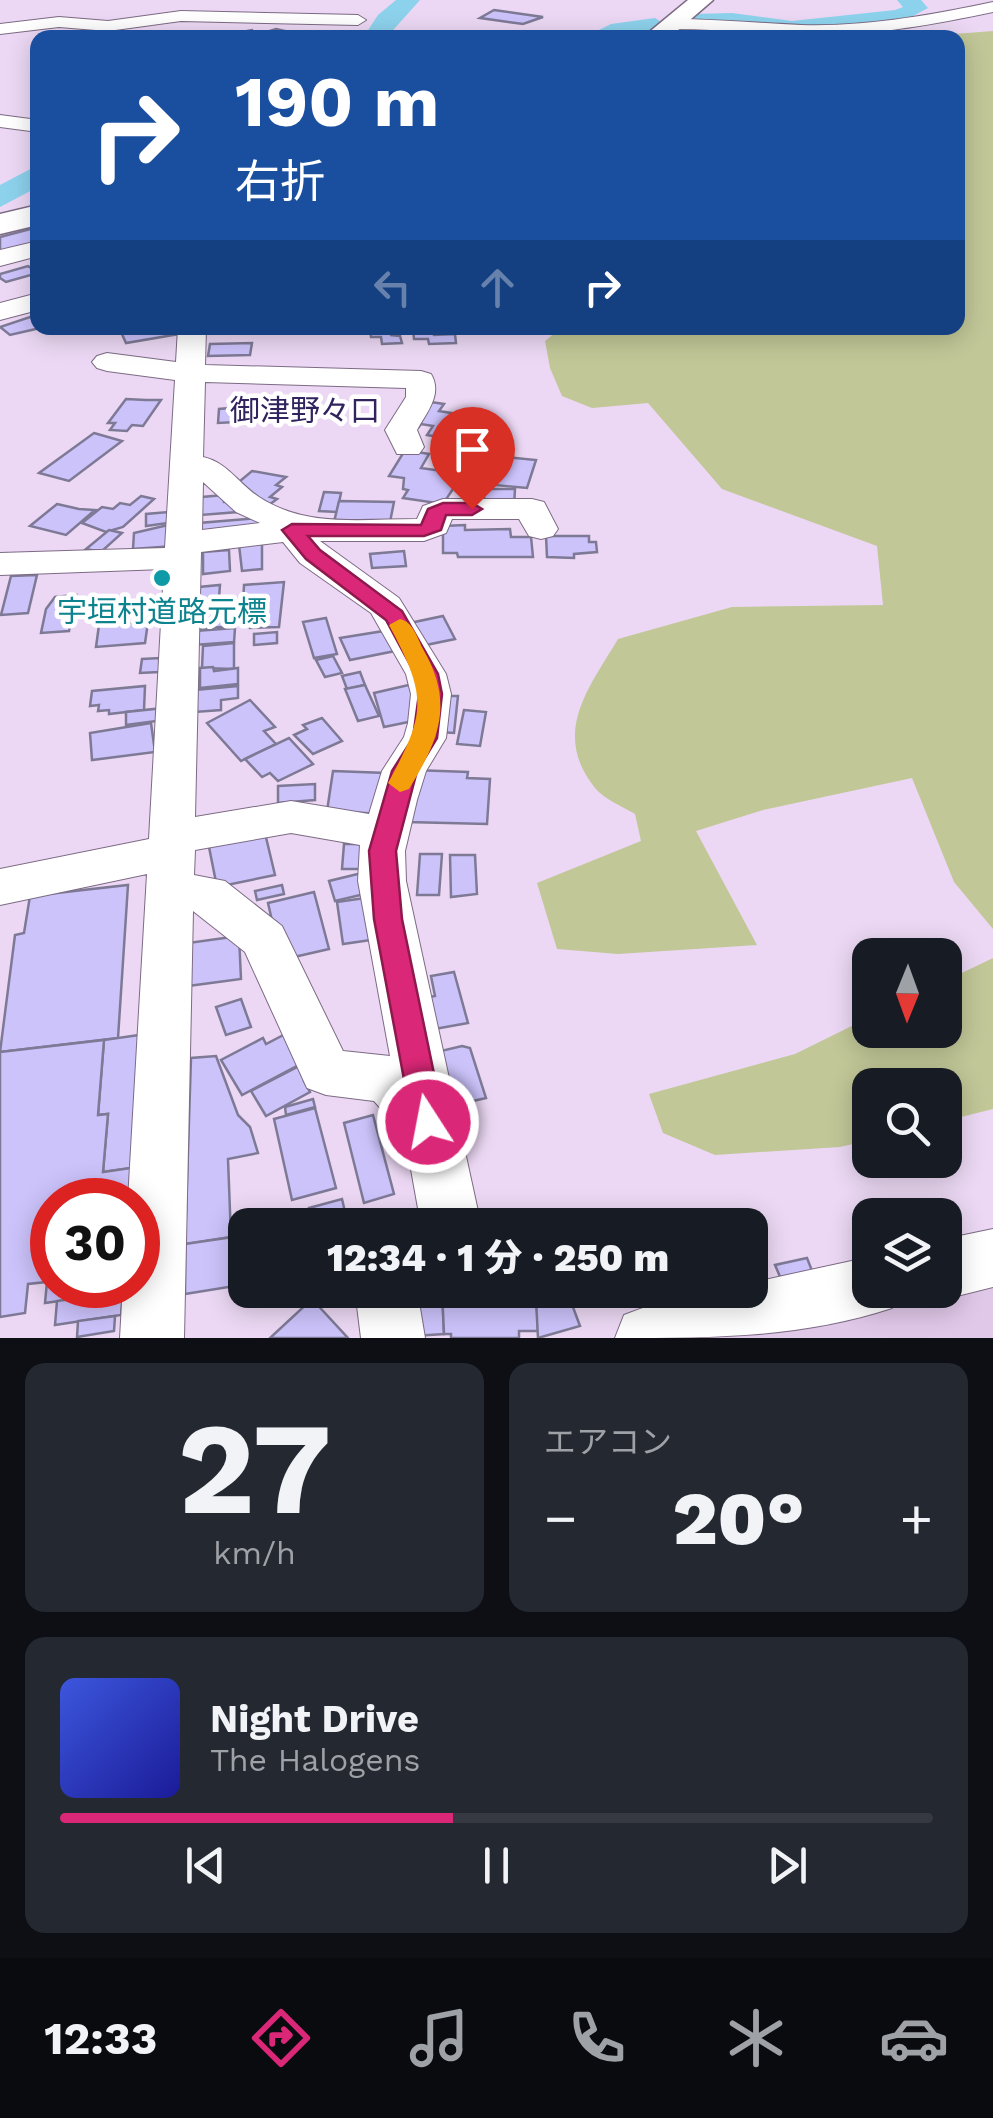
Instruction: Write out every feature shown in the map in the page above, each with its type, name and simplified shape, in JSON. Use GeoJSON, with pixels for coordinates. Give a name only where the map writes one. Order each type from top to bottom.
{"type":"FeatureCollection","features":[{"type":"Feature","properties":{"kind":"highway"},"geometry":{"type":"LineString","coordinates":[[663,30],[702,0]]}},
{"type":"Feature","properties":{"kind":"highway"},"geometry":{"type":"LineString","coordinates":[[0,224],[30,217]]}},
{"type":"Feature","properties":{"kind":"street"},"geometry":{"type":"LineString","coordinates":[[156,0],[168,3],[181,16]]}},
{"type":"Feature","properties":{"kind":"street"},"geometry":{"type":"LineString","coordinates":[[673,30],[742,24],[804,30],[935,19],[993,6]]}},
{"type":"Feature","properties":{"kind":"street"},"geometry":{"type":"LineString","coordinates":[[118,30],[181,16],[364,13],[344,30]]}},
{"type":"Feature","properties":{"kind":"street"},"geometry":{"type":"LineString","coordinates":[[0,29],[59,22],[99,30]]}},
{"type":"Feature","properties":{"kind":"street"},"geometry":{"type":"LineString","coordinates":[[0,258],[30,250]]}},
{"type":"Feature","properties":{"kind":"street"},"geometry":{"type":"LineString","coordinates":[[0,312],[30,303]]}},
{"type":"Feature","properties":{"kind":"street"},"geometry":{"type":"LineString","coordinates":[[152,1338],[192,335]]}},
{"type":"Feature","properties":{"kind":"street"},"geometry":{"type":"LineString","coordinates":[[107,362],[191,374],[422,380],[421,397],[401,430],[408,447]]}},
{"type":"Feature","properties":{"kind":"street"},"geometry":{"type":"LineString","coordinates":[[188,464],[205,467],[248,505],[286,522],[313,554],[386,606],[426,674],[431,694],[429,723],[425,738],[404,771],[387,833],[382,881],[447,1208]]}},
{"type":"Feature","properties":{"kind":"street"},"geometry":{"type":"LineString","coordinates":[[0,564],[184,551],[292,530],[424,530],[434,526],[435,513],[443,509],[532,509],[541,529]]}},
{"type":"Feature","properties":{"kind":"street"},"geometry":{"type":"LineString","coordinates":[[0,887],[170,860],[291,818],[387,833]]}},
{"type":"Feature","properties":{"kind":"street"},"geometry":{"type":"LineString","coordinates":[[170,860],[264,940],[326,1072],[389,1079],[428,1122]]}},
{"type":"Feature","properties":{"kind":"street"},"geometry":{"type":"LineString","coordinates":[[962,1266],[993,1258]]}},
{"type":"Feature","properties":{"kind":"street"},"geometry":{"type":"LineString","coordinates":[[647,1338],[852,1291]]}},
{"type":"Feature","properties":{"kind":"street"},"geometry":{"type":"LineString","coordinates":[[389,1308],[393,1338]]}},
{"type":"Feature","properties":{"kind":"shaded area"},"geometry":{"type":"Polygon","coordinates":[[[993,1269],[993,1338],[694,1338],[852,1302],[852,1308],[962,1308],[962,1283],[993,1269]]]}},
{"type":"Feature","properties":{"kind":"green space"},"geometry":{"type":"Polygon","coordinates":[[[993,31],[993,929],[954,882],[912,778],[763,810],[696,831],[757,945],[618,954],[557,949],[537,883],[641,841],[635,814],[595,788],[582,768],[576,748],[579,711],[618,639],[732,607],[883,605],[877,546],[722,489],[648,403],[592,408],[562,396],[550,368],[545,341],[552,335],[965,335],[965,33],[993,31]]]}},
{"type":"Feature","properties":{"kind":"green space"},"geometry":{"type":"Polygon","coordinates":[[[993,958],[993,1109],[962,1117],[962,1068],[852,1068],[852,1144],[715,1155],[663,1133],[649,1094],[795,1054],[852,1026],[852,1048],[962,1048],[962,973],[993,958]]]}},
{"type":"Feature","properties":{"kind":"building"},"geometry":{"type":"Polygon","coordinates":[[[494,10],[543,17],[523,24],[480,18],[494,10]]]}},
{"type":"Feature","properties":{"kind":"building"},"geometry":{"type":"Polygon","coordinates":[[[30,229],[30,245],[0,253],[0,237],[30,229]]]}},
{"type":"Feature","properties":{"kind":"building"},"geometry":{"type":"Polygon","coordinates":[[[30,267],[30,275],[6,282],[0,274],[30,267]]]}},
{"type":"Feature","properties":{"kind":"building"},"geometry":{"type":"Polygon","coordinates":[[[30,317],[30,330],[10,335],[0,327],[30,317]]]}},
{"type":"Feature","properties":{"kind":"building"},"geometry":{"type":"Polygon","coordinates":[[[122,335],[173,335],[126,343],[122,335]]]}},
{"type":"Feature","properties":{"kind":"building"},"geometry":{"type":"Polygon","coordinates":[[[414,335],[455,335],[456,343],[429,344],[428,339],[414,339],[414,335]]]}},
{"type":"Feature","properties":{"kind":"building"},"geometry":{"type":"Polygon","coordinates":[[[400,336],[402,343],[382,344],[381,337],[371,337],[400,336]]]}},
{"type":"Feature","properties":{"kind":"building"},"geometry":{"type":"Polygon","coordinates":[[[252,343],[250,355],[208,356],[210,344],[252,343]]]}},
{"type":"Feature","properties":{"kind":"building"},"geometry":{"type":"Polygon","coordinates":[[[126,399],[161,400],[143,426],[132,425],[127,431],[110,430],[115,423],[108,423],[126,399]]]}},
{"type":"Feature","properties":{"kind":"building"},"geometry":{"type":"Polygon","coordinates":[[[424,401],[444,404],[439,411],[489,419],[487,429],[480,431],[490,433],[483,444],[468,441],[474,432],[451,428],[445,438],[427,435],[433,426],[421,424],[418,428],[424,401]]]}},
{"type":"Feature","properties":{"kind":"building"},"geometry":{"type":"Polygon","coordinates":[[[258,408],[258,421],[218,423],[219,409],[258,408]]]}},
{"type":"Feature","properties":{"kind":"building"},"geometry":{"type":"Polygon","coordinates":[[[94,433],[122,441],[69,481],[39,473],[94,433]]]}},
{"type":"Feature","properties":{"kind":"building"},"geometry":{"type":"Polygon","coordinates":[[[405,450],[429,454],[421,468],[463,474],[443,504],[403,498],[408,490],[403,489],[404,478],[389,476],[405,450]]]}},
{"type":"Feature","properties":{"kind":"building"},"geometry":{"type":"Polygon","coordinates":[[[505,457],[536,460],[527,488],[495,485],[505,457]]]}},
{"type":"Feature","properties":{"kind":"building"},"geometry":{"type":"Polygon","coordinates":[[[252,471],[286,477],[276,485],[282,487],[270,497],[277,499],[269,505],[234,486],[252,471]]]}},
{"type":"Feature","properties":{"kind":"building"},"geometry":{"type":"Polygon","coordinates":[[[477,489],[515,489],[514,506],[483,501],[484,498],[476,497],[477,489]]]}},
{"type":"Feature","properties":{"kind":"building"},"geometry":{"type":"Polygon","coordinates":[[[324,492],[341,493],[337,512],[319,511],[324,492]]]}},
{"type":"Feature","properties":{"kind":"building"},"geometry":{"type":"Polygon","coordinates":[[[224,495],[224,502],[238,501],[238,512],[201,515],[202,497],[224,495]]]}},
{"type":"Feature","properties":{"kind":"building"},"geometry":{"type":"Polygon","coordinates":[[[141,496],[154,499],[123,527],[106,532],[82,523],[102,507],[130,505],[141,496]]]}},
{"type":"Feature","properties":{"kind":"building"},"geometry":{"type":"Polygon","coordinates":[[[339,501],[394,502],[389,527],[334,522],[339,501]]]}},
{"type":"Feature","properties":{"kind":"building"},"geometry":{"type":"Polygon","coordinates":[[[57,504],[95,510],[66,535],[30,526],[57,504]]]}},
{"type":"Feature","properties":{"kind":"building"},"geometry":{"type":"Polygon","coordinates":[[[168,512],[168,523],[146,526],[146,514],[168,512]]]}},
{"type":"Feature","properties":{"kind":"building"},"geometry":{"type":"Polygon","coordinates":[[[259,518],[272,528],[200,538],[199,523],[259,518]]]}},
{"type":"Feature","properties":{"kind":"building"},"geometry":{"type":"Polygon","coordinates":[[[168,525],[174,546],[133,549],[134,533],[168,525]]]}},
{"type":"Feature","properties":{"kind":"building"},"geometry":{"type":"Polygon","coordinates":[[[465,525],[465,530],[510,529],[511,537],[531,537],[533,557],[458,557],[457,553],[443,553],[443,526],[465,525]]]}},
{"type":"Feature","properties":{"kind":"building"},"geometry":{"type":"Polygon","coordinates":[[[109,530],[122,533],[101,552],[86,549],[109,530]]]}},
{"type":"Feature","properties":{"kind":"building"},"geometry":{"type":"Polygon","coordinates":[[[546,536],[589,536],[589,542],[596,542],[597,552],[574,554],[574,558],[547,557],[546,536]]]}},
{"type":"Feature","properties":{"kind":"building"},"geometry":{"type":"Polygon","coordinates":[[[262,543],[262,569],[242,571],[239,545],[262,543]]]}},
{"type":"Feature","properties":{"kind":"building"},"geometry":{"type":"Polygon","coordinates":[[[229,550],[230,571],[203,574],[203,552],[229,550]]]}},
{"type":"Feature","properties":{"kind":"building"},"geometry":{"type":"Polygon","coordinates":[[[404,551],[406,566],[372,568],[370,554],[404,551]]]}},
{"type":"Feature","properties":{"kind":"building"},"geometry":{"type":"Polygon","coordinates":[[[37,575],[28,613],[1,615],[11,576],[37,575]]]}},
{"type":"Feature","properties":{"kind":"building"},"geometry":{"type":"Polygon","coordinates":[[[284,582],[279,627],[250,628],[250,624],[242,624],[244,585],[284,582]]]}},
{"type":"Feature","properties":{"kind":"building"},"geometry":{"type":"Polygon","coordinates":[[[220,585],[219,598],[199,599],[199,587],[220,585]]]}},
{"type":"Feature","properties":{"kind":"building"},"geometry":{"type":"Polygon","coordinates":[[[76,595],[69,631],[41,633],[46,609],[55,597],[76,595]]]}},
{"type":"Feature","properties":{"kind":"building"},"geometry":{"type":"Polygon","coordinates":[[[234,600],[233,626],[197,629],[198,603],[234,600]]]}},
{"type":"Feature","properties":{"kind":"building"},"geometry":{"type":"Polygon","coordinates":[[[443,616],[455,639],[421,646],[410,623],[443,616]]]}},
{"type":"Feature","properties":{"kind":"building"},"geometry":{"type":"Polygon","coordinates":[[[326,618],[337,654],[314,658],[303,622],[326,618]]]}},
{"type":"Feature","properties":{"kind":"building"},"geometry":{"type":"Polygon","coordinates":[[[148,622],[145,643],[96,647],[99,625],[148,622]]]}},
{"type":"Feature","properties":{"kind":"building"},"geometry":{"type":"Polygon","coordinates":[[[235,628],[234,642],[194,645],[195,631],[235,628]]]}},
{"type":"Feature","properties":{"kind":"building"},"geometry":{"type":"Polygon","coordinates":[[[390,630],[400,650],[350,660],[340,638],[390,630]]]}},
{"type":"Feature","properties":{"kind":"building"},"geometry":{"type":"Polygon","coordinates":[[[277,632],[277,643],[254,645],[254,634],[277,632]]]}},
{"type":"Feature","properties":{"kind":"building"},"geometry":{"type":"Polygon","coordinates":[[[234,643],[234,669],[202,668],[203,646],[234,643]]]}},
{"type":"Feature","properties":{"kind":"building"},"geometry":{"type":"Polygon","coordinates":[[[333,656],[342,673],[325,677],[316,660],[333,656]]]}},
{"type":"Feature","properties":{"kind":"building"},"geometry":{"type":"Polygon","coordinates":[[[160,658],[159,672],[140,673],[142,659],[160,658]]]}},
{"type":"Feature","properties":{"kind":"building"},"geometry":{"type":"Polygon","coordinates":[[[213,667],[214,671],[238,668],[238,684],[200,688],[200,668],[213,667]]]}},
{"type":"Feature","properties":{"kind":"building"},"geometry":{"type":"Polygon","coordinates":[[[360,672],[365,685],[347,689],[342,676],[360,672]]]}},
{"type":"Feature","properties":{"kind":"building"},"geometry":{"type":"Polygon","coordinates":[[[413,684],[418,720],[384,727],[374,693],[413,684]]]}},
{"type":"Feature","properties":{"kind":"building"},"geometry":{"type":"Polygon","coordinates":[[[365,685],[379,716],[358,721],[345,689],[365,685]]]}},
{"type":"Feature","properties":{"kind":"building"},"geometry":{"type":"Polygon","coordinates":[[[145,686],[144,710],[109,714],[109,710],[98,711],[99,705],[90,706],[92,691],[145,686]]]}},
{"type":"Feature","properties":{"kind":"building"},"geometry":{"type":"Polygon","coordinates":[[[238,686],[238,698],[221,700],[221,710],[195,712],[195,690],[238,686]]]}},
{"type":"Feature","properties":{"kind":"building"},"geometry":{"type":"Polygon","coordinates":[[[445,696],[458,696],[454,733],[440,732],[445,696]]]}},
{"type":"Feature","properties":{"kind":"building"},"geometry":{"type":"Polygon","coordinates":[[[250,700],[275,727],[264,731],[276,744],[241,761],[207,723],[250,700]]]}},
{"type":"Feature","properties":{"kind":"building"},"geometry":{"type":"Polygon","coordinates":[[[164,708],[164,720],[126,725],[126,712],[164,708]]]}},
{"type":"Feature","properties":{"kind":"building"},"geometry":{"type":"Polygon","coordinates":[[[464,710],[486,712],[480,746],[457,744],[464,710]]]}},
{"type":"Feature","properties":{"kind":"building"},"geometry":{"type":"Polygon","coordinates":[[[322,718],[342,741],[313,754],[294,735],[307,729],[303,725],[322,718]]]}},
{"type":"Feature","properties":{"kind":"building"},"geometry":{"type":"Polygon","coordinates":[[[151,723],[155,752],[92,760],[90,733],[151,723]]]}},
{"type":"Feature","properties":{"kind":"building"},"geometry":{"type":"Polygon","coordinates":[[[289,738],[313,764],[278,781],[270,773],[262,777],[245,759],[289,738]]]}},
{"type":"Feature","properties":{"kind":"building"},"geometry":{"type":"Polygon","coordinates":[[[413,770],[468,772],[467,778],[490,779],[487,824],[407,822],[413,770]]]}},
{"type":"Feature","properties":{"kind":"building"},"geometry":{"type":"Polygon","coordinates":[[[333,771],[386,773],[383,814],[327,811],[333,771]]]}},
{"type":"Feature","properties":{"kind":"building"},"geometry":{"type":"Polygon","coordinates":[[[315,784],[315,800],[278,803],[278,786],[315,784]]]}},
{"type":"Feature","properties":{"kind":"building"},"geometry":{"type":"Polygon","coordinates":[[[264,829],[275,875],[217,887],[209,847],[264,829]]]}},
{"type":"Feature","properties":{"kind":"building"},"geometry":{"type":"Polygon","coordinates":[[[344,844],[370,844],[368,869],[342,869],[344,844]]]}},
{"type":"Feature","properties":{"kind":"building"},"geometry":{"type":"Polygon","coordinates":[[[420,854],[442,854],[439,895],[417,895],[420,854]]]}},
{"type":"Feature","properties":{"kind":"building"},"geometry":{"type":"Polygon","coordinates":[[[450,855],[475,855],[477,894],[451,897],[450,855]]]}},
{"type":"Feature","properties":{"kind":"building"},"geometry":{"type":"Polygon","coordinates":[[[366,872],[373,892],[335,901],[329,881],[366,872]]]}},
{"type":"Feature","properties":{"kind":"building"},"geometry":{"type":"Polygon","coordinates":[[[128,885],[118,1038],[0,1052],[15,935],[24,933],[30,896],[128,885]]]}},
{"type":"Feature","properties":{"kind":"building"},"geometry":{"type":"Polygon","coordinates":[[[282,885],[284,894],[257,900],[255,891],[282,885]]]}},
{"type":"Feature","properties":{"kind":"building"},"geometry":{"type":"Polygon","coordinates":[[[314,892],[329,949],[281,960],[268,903],[314,892]]]}},
{"type":"Feature","properties":{"kind":"building"},"geometry":{"type":"Polygon","coordinates":[[[372,897],[378,939],[343,944],[337,902],[372,897]]]}},
{"type":"Feature","properties":{"kind":"building"},"geometry":{"type":"Polygon","coordinates":[[[239,936],[241,979],[188,986],[188,943],[239,936]]]}},
{"type":"Feature","properties":{"kind":"building"},"geometry":{"type":"Polygon","coordinates":[[[454,972],[468,1023],[429,1030],[423,998],[435,996],[431,976],[454,972]]]}},
{"type":"Feature","properties":{"kind":"building"},"geometry":{"type":"Polygon","coordinates":[[[241,999],[251,1027],[226,1035],[216,1007],[241,999]]]}},
{"type":"Feature","properties":{"kind":"building"},"geometry":{"type":"Polygon","coordinates":[[[291,1031],[310,1059],[242,1095],[221,1060],[263,1038],[266,1044],[291,1031]]]}},
{"type":"Feature","properties":{"kind":"building"},"geometry":{"type":"Polygon","coordinates":[[[139,1035],[131,1168],[103,1172],[108,1114],[98,1115],[104,1040],[139,1035]]]}},
{"type":"Feature","properties":{"kind":"building"},"geometry":{"type":"Polygon","coordinates":[[[104,1040],[98,1115],[108,1114],[103,1172],[131,1168],[130,1178],[30,1178],[30,1284],[25,1313],[0,1317],[0,1052],[104,1040]]]}},
{"type":"Feature","properties":{"kind":"building"},"geometry":{"type":"Polygon","coordinates":[[[462,1046],[470,1048],[486,1098],[451,1106],[428,1054],[462,1046]]]}},
{"type":"Feature","properties":{"kind":"building"},"geometry":{"type":"Polygon","coordinates":[[[216,1056],[238,1115],[250,1127],[258,1153],[228,1159],[228,1237],[185,1244],[191,1058],[216,1056]]]}},
{"type":"Feature","properties":{"kind":"building"},"geometry":{"type":"Polygon","coordinates":[[[309,1061],[317,1074],[304,1081],[310,1092],[266,1116],[251,1091],[309,1061]]]}},
{"type":"Feature","properties":{"kind":"building"},"geometry":{"type":"Polygon","coordinates":[[[313,1099],[315,1107],[286,1115],[285,1107],[313,1099]]]}},
{"type":"Feature","properties":{"kind":"building"},"geometry":{"type":"Polygon","coordinates":[[[315,1108],[336,1188],[292,1200],[274,1119],[315,1108]]]}},
{"type":"Feature","properties":{"kind":"building"},"geometry":{"type":"Polygon","coordinates":[[[373,1115],[394,1194],[364,1203],[344,1123],[373,1115]]]}},
{"type":"Feature","properties":{"kind":"building"},"geometry":{"type":"Polygon","coordinates":[[[342,1199],[344,1208],[309,1208],[342,1199]]]}},
{"type":"Feature","properties":{"kind":"building"},"geometry":{"type":"Polygon","coordinates":[[[228,1238],[228,1287],[185,1294],[185,1244],[228,1238]]]}},
{"type":"Feature","properties":{"kind":"building"},"geometry":{"type":"Polygon","coordinates":[[[807,1258],[818,1286],[781,1279],[775,1265],[807,1258]]]}},
{"type":"Feature","properties":{"kind":"building"},"geometry":{"type":"Polygon","coordinates":[[[56,1308],[122,1308],[121,1315],[55,1325],[56,1308]]]}},
{"type":"Feature","properties":{"kind":"building"},"geometry":{"type":"Polygon","coordinates":[[[302,1308],[320,1308],[348,1338],[270,1338],[302,1308]]]}},
{"type":"Feature","properties":{"kind":"building"},"geometry":{"type":"Polygon","coordinates":[[[413,1308],[443,1308],[444,1334],[414,1336],[413,1308]]]}},
{"type":"Feature","properties":{"kind":"building"},"geometry":{"type":"Polygon","coordinates":[[[443,1308],[537,1308],[538,1331],[519,1331],[519,1338],[451,1338],[451,1334],[444,1334],[443,1308]]]}},
{"type":"Feature","properties":{"kind":"building"},"geometry":{"type":"Polygon","coordinates":[[[536,1308],[573,1308],[580,1326],[538,1338],[536,1308]]]}},
{"type":"Feature","properties":{"kind":"building"},"geometry":{"type":"Polygon","coordinates":[[[115,1316],[114,1331],[77,1337],[78,1321],[115,1316]]]}},
{"type":"Feature","properties":{"kind":"waterway"},"geometry":{"type":"LineString","coordinates":[[379,30],[409,0]]}},
{"type":"Feature","properties":{"kind":"waterway"},"geometry":{"type":"LineString","coordinates":[[692,21],[732,20],[792,28],[900,16],[917,8],[908,0]]}},
{"type":"Feature","properties":{"kind":"waterway"},"geometry":{"type":"LineString","coordinates":[[616,30],[655,25]]}},
{"type":"Feature","properties":{"kind":"waterway"},"geometry":{"type":"LineString","coordinates":[[0,198],[30,179]]}},
{"type":"Feature","properties":{"kind":"slow traffic"},"geometry":{"type":"LineString","coordinates":[[400,625],[426,674],[431,694],[425,738],[400,783]]}},
{"type":"Feature","properties":{"kind":"place","name":"宇垣村道路元標"},"geometry":{"type":"Point","coordinates":[162,578]}},
{"type":"Feature","properties":{"kind":"district","name":"御津野々口"},"geometry":{"type":"Point","coordinates":[305,411]}},
{"type":"Feature","properties":{"kind":"route"},"geometry":{"type":"LineString","coordinates":[[428,1122],[388,919],[382,851],[404,771],[425,738],[431,694],[426,674],[386,606],[313,554],[292,530],[408,532],[434,526],[435,513],[443,509],[472,509]]}}]}
